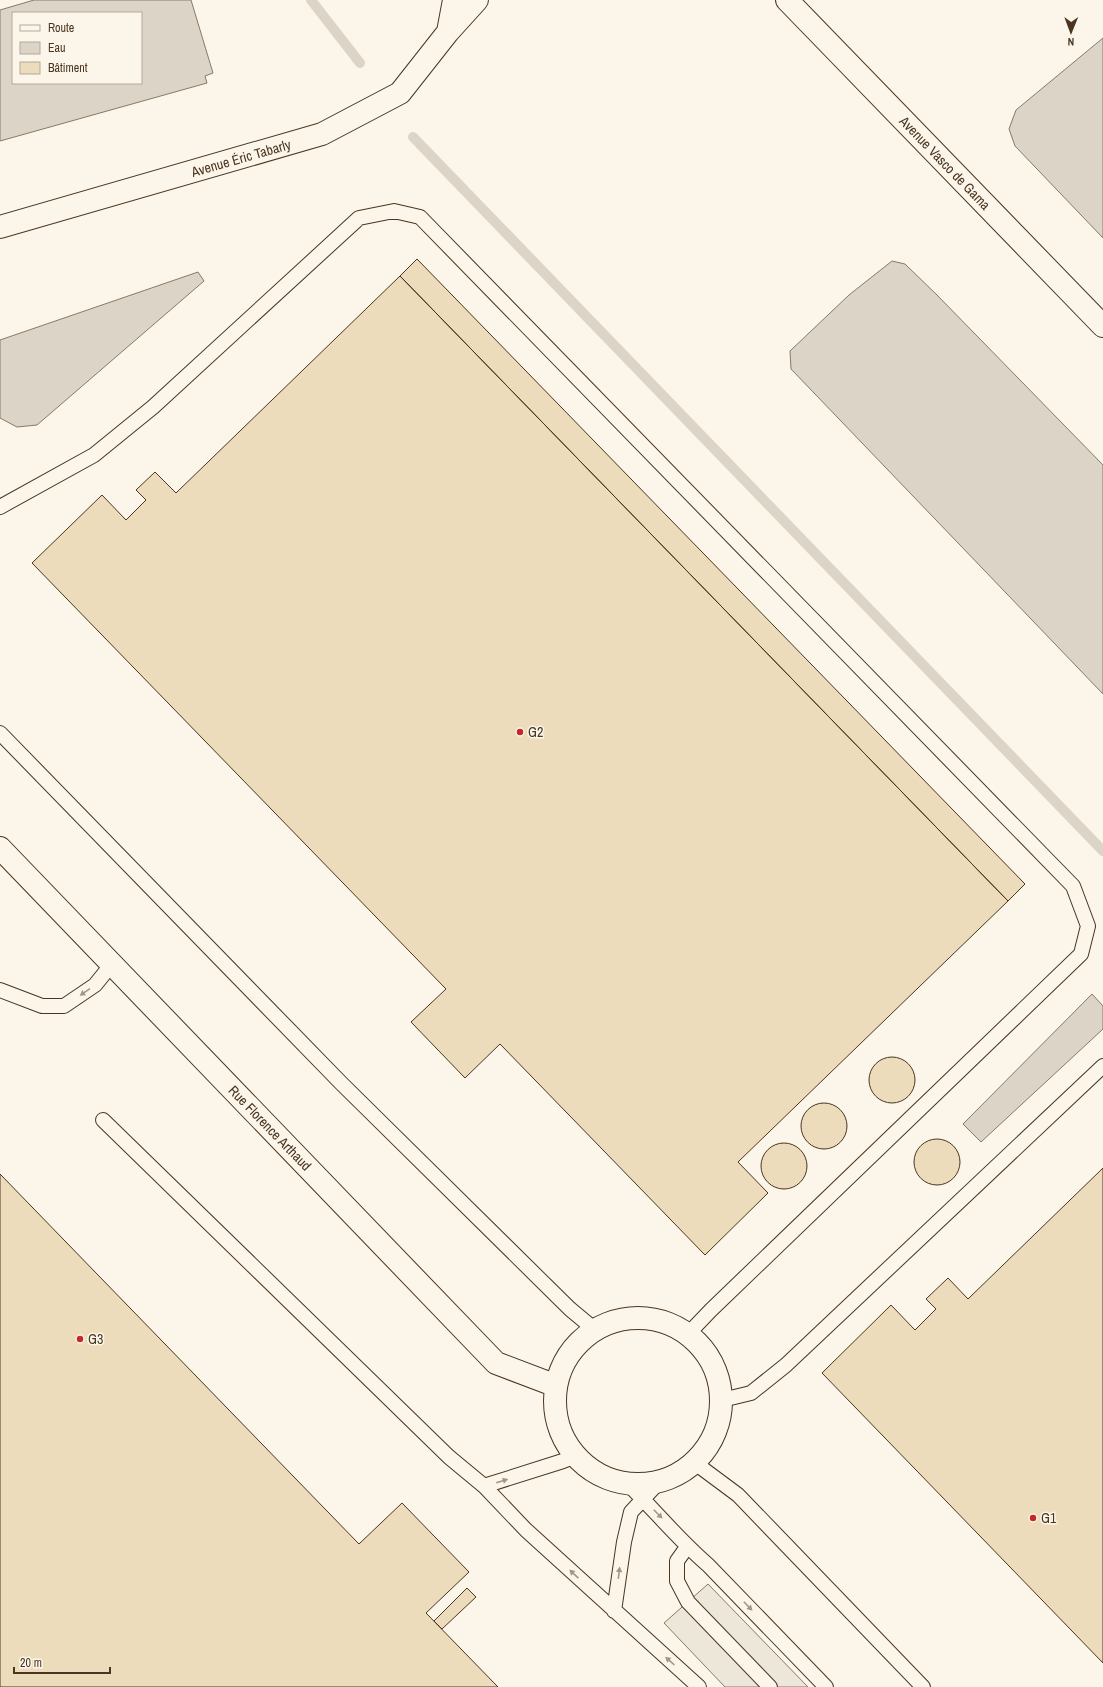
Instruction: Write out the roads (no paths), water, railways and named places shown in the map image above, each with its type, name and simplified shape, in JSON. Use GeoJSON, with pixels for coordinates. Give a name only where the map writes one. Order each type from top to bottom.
{"type":"FeatureCollection","features":[{"type":"Feature","properties":{"kind":"street","name":"Avenue Éric Tabarly"},"geometry":{"type":"LineString","coordinates":[[448,32],[454,0]]}},
{"type":"Feature","properties":{"kind":"street","name":"Avenue Éric Tabarly"},"geometry":{"type":"LineString","coordinates":[[0,227],[322,134],[400,93],[448,32],[477,0]]}},
{"type":"Feature","properties":{"kind":"street","name":"Avenue Vasco de Gama"},"geometry":{"type":"LineString","coordinates":[[787,0],[1103,326]]}},
{"type":"Feature","properties":{"kind":"street","name":"Rue Florence Arthaud"},"geometry":{"type":"LineString","coordinates":[[0,848],[496,1363],[554,1385]]}},
{"type":"Feature","properties":{"kind":"street"},"geometry":{"type":"LineString","coordinates":[[628,1317],[663,1320],[688,1334],[714,1366],[722,1400],[716,1434],[695,1463],[636,1492],[596,1475],[576,1456],[555,1420],[554,1385],[568,1352],[594,1329],[628,1317]]}},
{"type":"Feature","properties":{"kind":"lane"},"geometry":{"type":"LineString","coordinates":[[0,507],[94,455],[153,407],[359,218],[394,211],[420,217],[1073,886],[1088,926],[1081,954],[711,1310],[688,1334]]}},
{"type":"Feature","properties":{"kind":"lane"},"geometry":{"type":"LineString","coordinates":[[0,733],[352,1094],[564,1303],[594,1329]]}},
{"type":"Feature","properties":{"kind":"lane"},"geometry":{"type":"LineString","coordinates":[[0,990],[42,1006],[64,1006],[95,985],[112,964]]}},
{"type":"Feature","properties":{"kind":"lane"},"geometry":{"type":"LineString","coordinates":[[722,1400],[751,1393],[786,1365],[1103,1066]]}},
{"type":"Feature","properties":{"kind":"lane"},"geometry":{"type":"LineString","coordinates":[[103,1120],[449,1457],[484,1486],[526,1530],[699,1687]]}},
{"type":"Feature","properties":{"kind":"lane"},"geometry":{"type":"LineString","coordinates":[[484,1486],[563,1462],[576,1456]]}},
{"type":"Feature","properties":{"kind":"lane"},"geometry":{"type":"LineString","coordinates":[[695,1463],[738,1495],[923,1687]]}},
{"type":"Feature","properties":{"kind":"lane"},"geometry":{"type":"LineString","coordinates":[[614,1611],[624,1542],[636,1492]]}},
{"type":"Feature","properties":{"kind":"lane"},"geometry":{"type":"LineString","coordinates":[[636,1492],[671,1527],[687,1547],[708,1565],[826,1687]]}},
{"type":"Feature","properties":{"kind":"lane"},"geometry":{"type":"LineString","coordinates":[[687,1547],[677,1561],[677,1581],[688,1602],[770,1687]]}},
{"type":"Feature","properties":{"kind":"water"},"geometry":{"type":"Polygon","coordinates":[[[34,0],[191,0],[213,73],[205,76],[207,83],[0,141],[0,10],[34,0]]]}},
{"type":"Feature","properties":{"kind":"water"},"geometry":{"type":"Polygon","coordinates":[[[1103,38],[1103,238],[1015,146],[1009,129],[1016,110],[1103,38]]]}},
{"type":"Feature","properties":{"kind":"water"},"geometry":{"type":"Polygon","coordinates":[[[892,261],[905,264],[1103,465],[1103,694],[791,369],[790,351],[849,295],[892,261]]]}},
{"type":"Feature","properties":{"kind":"water"},"geometry":{"type":"Polygon","coordinates":[[[198,272],[204,281],[37,425],[17,427],[0,418],[0,340],[198,272]]]}},
{"type":"Feature","properties":{"kind":"water"},"geometry":{"type":"Polygon","coordinates":[[[1092,994],[1103,1006],[1103,1029],[981,1142],[963,1124],[1092,994]]]}},
{"type":"Feature","properties":{"kind":"waterway"},"geometry":{"type":"LineString","coordinates":[[311,0],[360,63]]}},
{"type":"Feature","properties":{"kind":"waterway"},"geometry":{"type":"LineString","coordinates":[[413,137],[1103,851]]}},
{"type":"Feature","properties":{"kind":"place","name":"G2"},"geometry":{"type":"Point","coordinates":[520,732]}},
{"type":"Feature","properties":{"kind":"place","name":"G3"},"geometry":{"type":"Point","coordinates":[80,1339]}},
{"type":"Feature","properties":{"kind":"place","name":"G1"},"geometry":{"type":"Point","coordinates":[1033,1518]}}]}
